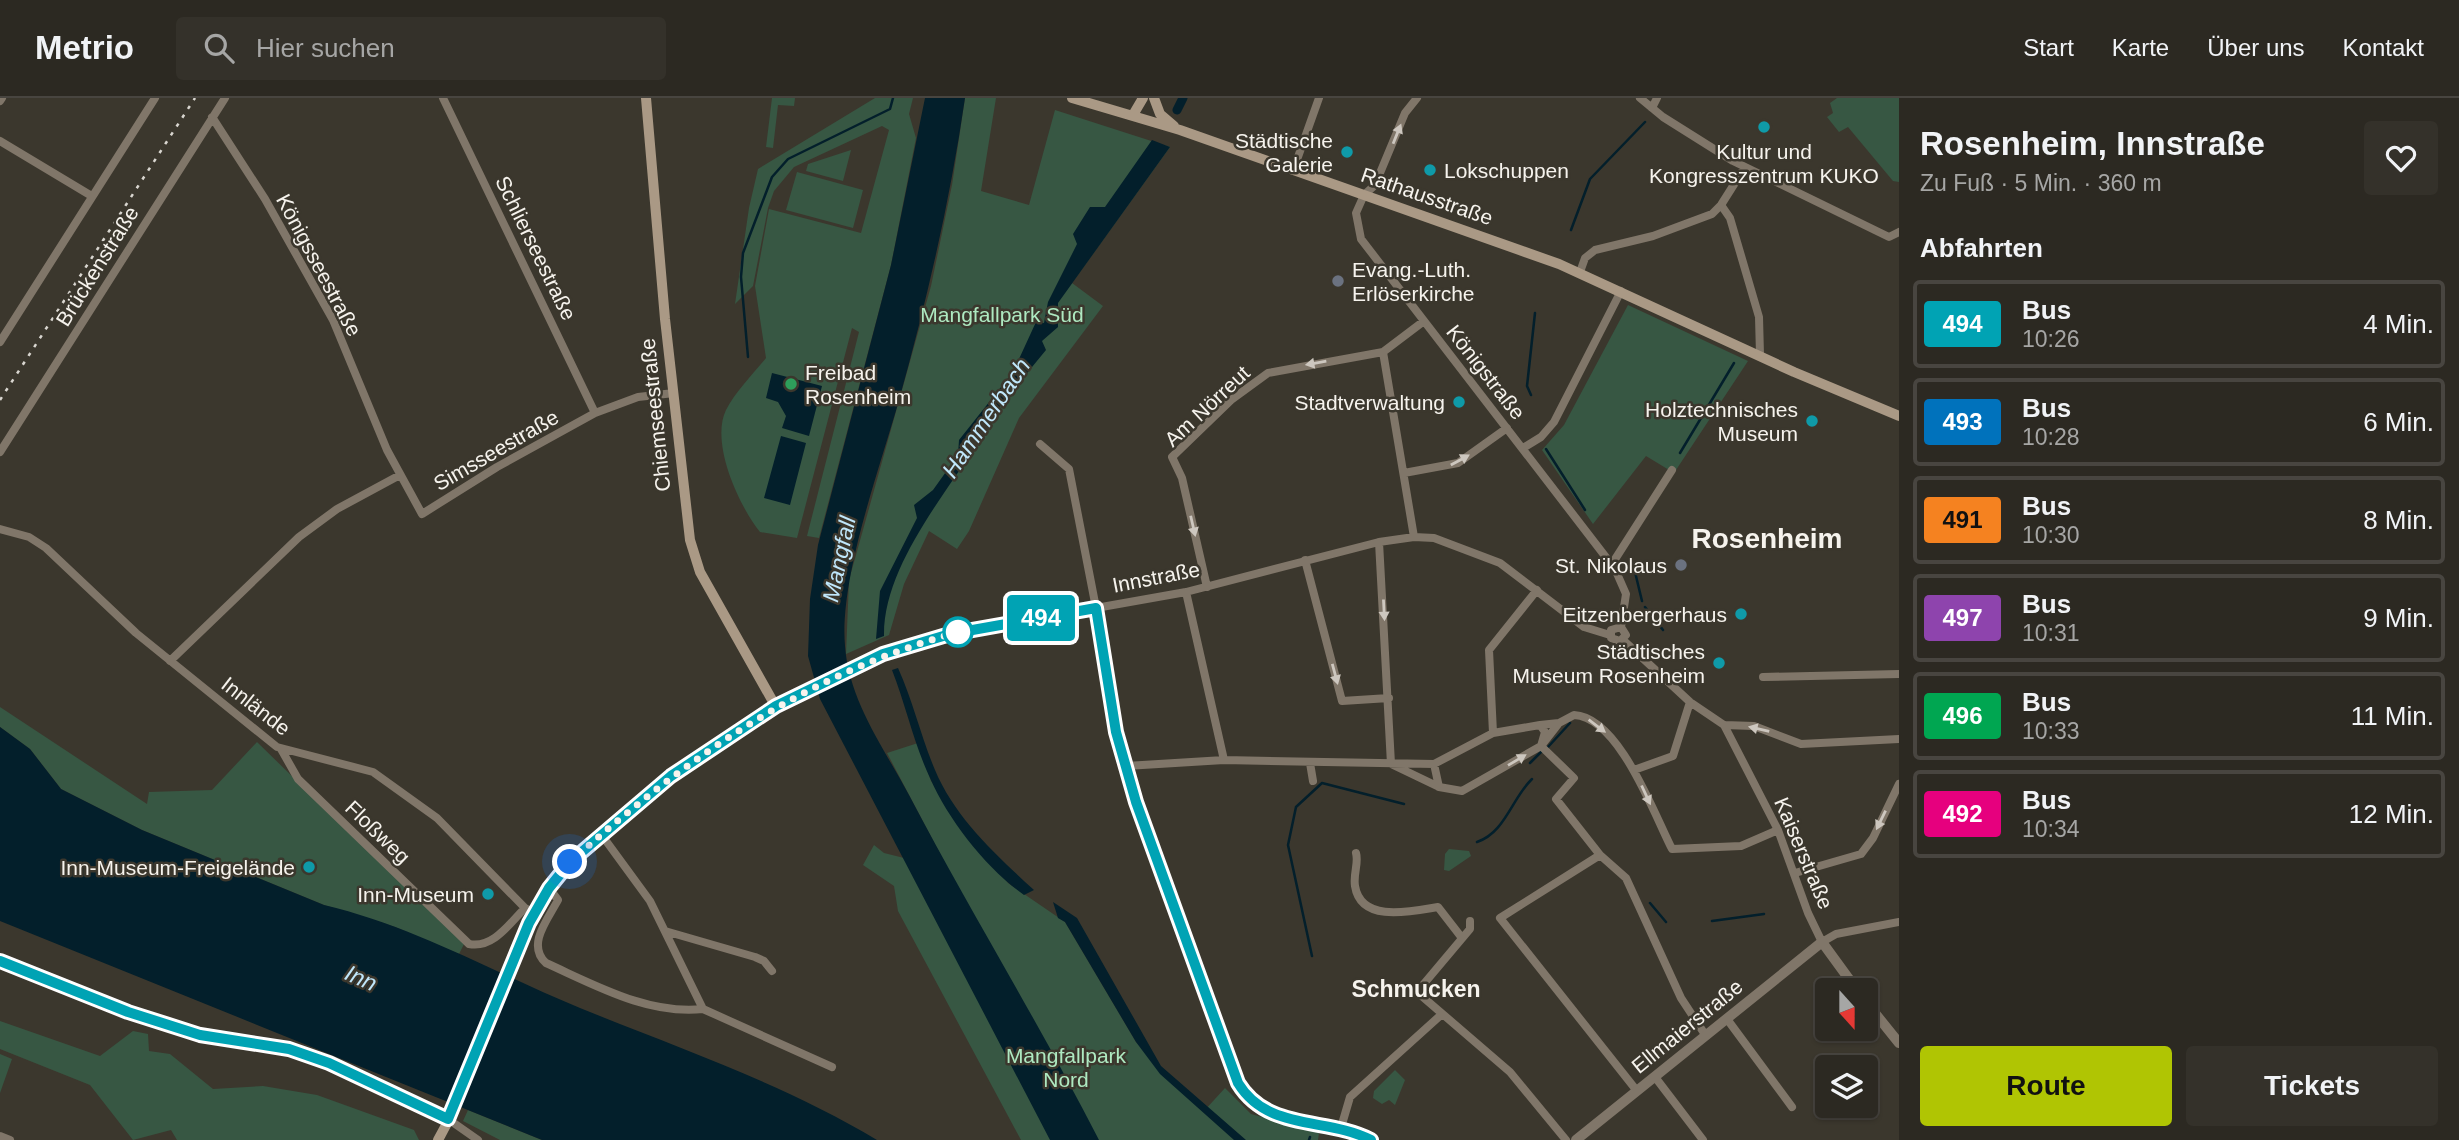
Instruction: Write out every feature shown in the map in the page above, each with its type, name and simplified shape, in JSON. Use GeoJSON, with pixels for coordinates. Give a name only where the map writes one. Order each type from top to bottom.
{"type":"FeatureCollection","features":[{"type":"Feature","properties":{"kind":"main road","name":"Chiemseestraße"},"geometry":{"type":"LineString","coordinates":[[646,98],[685,510],[700,572],[776,706]]}},
{"type":"Feature","properties":{"kind":"main road","name":"Rathausstraße"},"geometry":{"type":"LineString","coordinates":[[1072,98],[1180,130],[1580,272],[1899,416]]}},
{"type":"Feature","properties":{"kind":"main road"},"geometry":{"type":"LineString","coordinates":[[1133,116],[1143,98]]}},
{"type":"Feature","properties":{"kind":"main road"},"geometry":{"type":"LineString","coordinates":[[1154,98],[1160,114],[1180,130]]}},
{"type":"Feature","properties":{"kind":"main road","name":"Innstraße"},"geometry":{"type":"LineString","coordinates":[[438,1140],[512,964],[530,910],[570,862],[601,834],[694,759],[776,706]]}},
{"type":"Feature","properties":{"kind":"main road"},"geometry":{"type":"LineString","coordinates":[[0,961],[128,1012],[188,1032],[289,1049],[329,1063],[448,1119]]}},
{"type":"Feature","properties":{"kind":"street"},"geometry":{"type":"LineString","coordinates":[[0,342],[90,195],[155,98]]}},
{"type":"Feature","properties":{"kind":"street","name":"Brückenstraße"},"geometry":{"type":"LineString","coordinates":[[0,452],[225,98]]}},
{"type":"Feature","properties":{"kind":"street","name":"Schlierseestraße"},"geometry":{"type":"LineString","coordinates":[[443,98],[595,413]]}},
{"type":"Feature","properties":{"kind":"street"},"geometry":{"type":"LineString","coordinates":[[1293,171],[1319,98]]}},
{"type":"Feature","properties":{"kind":"street"},"geometry":{"type":"LineString","coordinates":[[1364,195],[1375,185],[1405,113],[1417,98]]}},
{"type":"Feature","properties":{"kind":"street"},"geometry":{"type":"LineString","coordinates":[[1640,98],[1651,108],[1745,167],[1889,237],[1899,232]]}},
{"type":"Feature","properties":{"kind":"street"},"geometry":{"type":"LineString","coordinates":[[1651,108],[1657,98]]}},
{"type":"Feature","properties":{"kind":"street","name":"Königsseestraße"},"geometry":{"type":"LineString","coordinates":[[212,117],[265,199],[333,320],[359,390],[400,475]]}},
{"type":"Feature","properties":{"kind":"street"},"geometry":{"type":"LineString","coordinates":[[0,141],[90,195]]}},
{"type":"Feature","properties":{"kind":"street"},"geometry":{"type":"LineString","coordinates":[[1580,272],[1585,258],[1594,250],[1676,228],[1712,214],[1721,205],[1745,167]]}},
{"type":"Feature","properties":{"kind":"street","name":"Königstraße"},"geometry":{"type":"LineString","coordinates":[[1364,195],[1356,213],[1361,240],[1612,564],[1626,594],[1621,627]]}},
{"type":"Feature","properties":{"kind":"street"},"geometry":{"type":"LineString","coordinates":[[1721,205],[1730,218],[1759,317],[1760,355]]}},
{"type":"Feature","properties":{"kind":"street"},"geometry":{"type":"LineString","coordinates":[[1523,448],[1541,437],[1554,422],[1621,291]]}},
{"type":"Feature","properties":{"kind":"street","name":"Am Nörreut"},"geometry":{"type":"LineString","coordinates":[[1207,587],[1182,478],[1172,457],[1231,400],[1268,373],[1383,352],[1424,321]]}},
{"type":"Feature","properties":{"kind":"street"},"geometry":{"type":"LineString","coordinates":[[1383,352],[1414,537]]}},
{"type":"Feature","properties":{"kind":"street","name":"Simsseestraße"},"geometry":{"type":"LineString","coordinates":[[170,661],[299,537],[337,509],[400,475],[422,514],[496,467],[595,413],[638,397],[674,393]]}},
{"type":"Feature","properties":{"kind":"street"},"geometry":{"type":"LineString","coordinates":[[1404,473],[1458,463],[1507,428]]}},
{"type":"Feature","properties":{"kind":"street"},"geometry":{"type":"LineString","coordinates":[[1040,443],[1069,470],[1096,608],[1116,732],[1160,871],[1238,1083],[1259,1107],[1282,1118],[1371,1140]]}},
{"type":"Feature","properties":{"kind":"street"},"geometry":{"type":"LineString","coordinates":[[1612,564],[1672,470]]}},
{"type":"Feature","properties":{"kind":"street","name":"Innlände"},"geometry":{"type":"LineString","coordinates":[[0,528],[29,537],[46,548],[84,587],[170,661],[281,750],[373,772],[437,818],[530,910]]}},
{"type":"Feature","properties":{"kind":"street","name":"Innstraße"},"geometry":{"type":"LineString","coordinates":[[776,706],[883,654],[942,636],[1186,592],[1379,542],[1414,537],[1434,538],[1500,563],[1589,630],[1610,635]]}},
{"type":"Feature","properties":{"kind":"street"},"geometry":{"type":"LineString","coordinates":[[1379,542],[1391,764]]}},
{"type":"Feature","properties":{"kind":"street"},"geometry":{"type":"LineString","coordinates":[[1305,560],[1342,701],[1389,698]]}},
{"type":"Feature","properties":{"kind":"street"},"geometry":{"type":"LineString","coordinates":[[1493,733],[1489,650],[1537,590]]}},
{"type":"Feature","properties":{"kind":"street"},"geometry":{"type":"LineString","coordinates":[[1186,592],[1223,760]]}},
{"type":"Feature","properties":{"kind":"street"},"geometry":{"type":"LineString","coordinates":[[1623,640],[1626,633],[1621,627],[1614,627],[1610,635],[1615,641],[1623,640],[1690,702],[1724,725],[1754,726],[1801,744],[1850,744],[1899,739]]}},
{"type":"Feature","properties":{"kind":"street"},"geometry":{"type":"LineString","coordinates":[[1763,677],[1899,674]]}},
{"type":"Feature","properties":{"kind":"street"},"geometry":{"type":"LineString","coordinates":[[1634,770],[1673,756],[1690,702]]}},
{"type":"Feature","properties":{"kind":"street"},"geometry":{"type":"LineString","coordinates":[[1126,766],[1223,760],[1434,764],[1493,733],[1559,723],[1574,715],[1585,718],[1612,738],[1634,770],[1672,849],[1741,846],[1778,831]]}},
{"type":"Feature","properties":{"kind":"street"},"geometry":{"type":"LineString","coordinates":[[1391,764],[1439,787],[1468,789],[1544,749],[1559,723]]}},
{"type":"Feature","properties":{"kind":"street"},"geometry":{"type":"LineString","coordinates":[[1541,725],[1545,732],[1544,749],[1574,778],[1556,799],[1600,855],[1626,878],[1681,998],[1706,1036]]}},
{"type":"Feature","properties":{"kind":"street","name":"Kaiserstraße"},"geometry":{"type":"LineString","coordinates":[[1724,725],[1778,831],[1808,913],[1822,942],[1848,978]]}},
{"type":"Feature","properties":{"kind":"street","name":"Floßweg"},"geometry":{"type":"LineString","coordinates":[[281,750],[298,779],[468,944],[484,944],[530,910]]}},
{"type":"Feature","properties":{"kind":"street"},"geometry":{"type":"LineString","coordinates":[[1310,763],[1312,781]]}},
{"type":"Feature","properties":{"kind":"street"},"geometry":{"type":"LineString","coordinates":[[1434,764],[1439,787]]}},
{"type":"Feature","properties":{"kind":"street"},"geometry":{"type":"LineString","coordinates":[[1795,873],[1861,854],[1873,838],[1899,784]]}},
{"type":"Feature","properties":{"kind":"street"},"geometry":{"type":"LineString","coordinates":[[601,834],[650,901],[703,1009]]}},
{"type":"Feature","properties":{"kind":"street"},"geometry":{"type":"LineString","coordinates":[[1356,853],[1355,886],[1371,907],[1391,913],[1438,907],[1462,938]]}},
{"type":"Feature","properties":{"kind":"street"},"geometry":{"type":"LineString","coordinates":[[1600,855],[1500,918],[1637,1091]]}},
{"type":"Feature","properties":{"kind":"street"},"geometry":{"type":"LineString","coordinates":[[549,888],[558,900],[537,942],[540,957],[546,963],[641,1003],[687,1010],[703,1009],[832,1067]]}},
{"type":"Feature","properties":{"kind":"street"},"geometry":{"type":"LineString","coordinates":[[1470,920],[1470,929],[1418,992],[1510,1072],[1566,1140]]}},
{"type":"Feature","properties":{"kind":"street"},"geometry":{"type":"LineString","coordinates":[[1822,942],[1836,934],[1899,922]]}},
{"type":"Feature","properties":{"kind":"street"},"geometry":{"type":"LineString","coordinates":[[665,931],[755,957],[764,961],[772,971]]}},
{"type":"Feature","properties":{"kind":"street","name":"Ellmaierstraße"},"geometry":{"type":"LineString","coordinates":[[1576,1140],[1822,942]]}},
{"type":"Feature","properties":{"kind":"street"},"geometry":{"type":"LineString","coordinates":[[1340,1131],[1350,1097],[1442,1014]]}},
{"type":"Feature","properties":{"kind":"street"},"geometry":{"type":"LineString","coordinates":[[1878,1017],[1899,1043]]}},
{"type":"Feature","properties":{"kind":"street"},"geometry":{"type":"LineString","coordinates":[[1727,1019],[1792,1107]]}},
{"type":"Feature","properties":{"kind":"street"},"geometry":{"type":"LineString","coordinates":[[1655,1077],[1703,1140]]}},
{"type":"Feature","properties":{"kind":"street"},"geometry":{"type":"LineString","coordinates":[[448,1119],[478,1140]]}},
{"type":"Feature","properties":{"kind":"street"},"geometry":{"type":"LineString","coordinates":[[0,1136],[10,1140]]}},
{"type":"Feature","properties":{"kind":"green space"},"geometry":{"type":"Polygon","coordinates":[[[772,98],[795,98],[794,106],[778,105],[773,148],[766,147],[772,98]]]}},
{"type":"Feature","properties":{"kind":"green space","name":"Freibad Rosenheim"},"geometry":{"type":"Polygon","coordinates":[[[875,98],[913,98],[909,114],[916,138],[891,265],[819,538],[807,536],[859,332],[852,328],[797,538],[760,532],[744,507],[729,474],[724,456],[722,424],[734,397],[766,358],[755,286],[769,209],[861,233],[889,130],[882,126],[794,167],[774,191],[768,208],[753,286],[735,304],[749,208],[758,169],[875,98]]]}},
{"type":"Feature","properties":{"kind":"green space","name":"Mangfallpark Süd"},"geometry":{"type":"Polygon","coordinates":[[[965,98],[996,98],[981,191],[1029,205],[1055,110],[1170,147],[1072,283],[1103,306],[1019,418],[969,531],[957,549],[929,531],[904,584],[889,635],[846,654],[849,580],[931,286],[952,185],[965,98]]]}},
{"type":"Feature","properties":{"kind":"green space"},"geometry":{"type":"Polygon","coordinates":[[[1837,98],[1899,98],[1899,182],[1893,181],[1848,127],[1839,132],[1827,117],[1833,113],[1830,103],[1837,98]]]}},
{"type":"Feature","properties":{"kind":"green space"},"geometry":{"type":"Polygon","coordinates":[[[851,150],[843,181],[806,171],[808,164],[851,150]]]}},
{"type":"Feature","properties":{"kind":"green space"},"geometry":{"type":"Polygon","coordinates":[[[797,172],[863,190],[853,228],[786,210],[797,172]]]}},
{"type":"Feature","properties":{"kind":"green space"},"geometry":{"type":"Polygon","coordinates":[[[1628,305],[1748,361],[1674,473],[1646,456],[1593,524],[1542,450],[1564,425],[1628,305]]]}},
{"type":"Feature","properties":{"kind":"green space","name":"Inn-Museum-Freigelände"},"geometry":{"type":"Polygon","coordinates":[[[0,707],[147,804],[149,792],[212,790],[257,742],[464,944],[459,954],[395,927],[324,905],[142,830],[61,789],[30,749],[0,727],[0,707]]]}},
{"type":"Feature","properties":{"kind":"green space","name":"Mangfallpark Nord"},"geometry":{"type":"Polygon","coordinates":[[[918,743],[931,781],[1008,883],[1065,922],[1136,1042],[1204,1111],[1225,1088],[1251,1114],[1319,1133],[1318,1140],[1021,1140],[898,911],[894,886],[863,865],[874,845],[884,853],[948,869],[887,753],[918,743]]]}},
{"type":"Feature","properties":{"kind":"green space"},"geometry":{"type":"Polygon","coordinates":[[[1449,849],[1469,851],[1471,856],[1449,871],[1444,870],[1445,854],[1449,849]]]}},
{"type":"Feature","properties":{"kind":"green space"},"geometry":{"type":"Polygon","coordinates":[[[0,1021],[100,1056],[133,1031],[148,1034],[149,1051],[170,1054],[213,1089],[263,1086],[317,1095],[414,1130],[419,1140],[177,1140],[171,1130],[133,1140],[90,1085],[0,1049],[0,1021]]]}},
{"type":"Feature","properties":{"kind":"green space"},"geometry":{"type":"Polygon","coordinates":[[[0,1054],[12,1059],[0,1093],[0,1054]]]}},
{"type":"Feature","properties":{"kind":"green space"},"geometry":{"type":"Polygon","coordinates":[[[1395,1070],[1405,1080],[1395,1105],[1389,1100],[1382,1104],[1373,1098],[1374,1091],[1395,1070]]]}},
{"type":"Feature","properties":{"kind":"green space"},"geometry":{"type":"Polygon","coordinates":[[[468,1110],[542,1140],[500,1140],[463,1121],[468,1110]]]}},
{"type":"Feature","properties":{"kind":"water","name":"Mangfall"},"geometry":{"type":"Polygon","coordinates":[[[925,98],[965,98],[945,212],[928,288],[854,556],[845,619],[848,666],[860,705],[869,723],[1099,1140],[1050,1140],[820,699],[808,656],[810,599],[818,545],[891,265],[925,98]]]}},
{"type":"Feature","properties":{"kind":"water"},"geometry":{"type":"Polygon","coordinates":[[[1152,140],[1170,147],[1058,303],[1058,327],[1042,341],[1046,350],[996,411],[982,434],[969,443],[974,449],[930,514],[903,562],[886,611],[884,636],[876,639],[880,591],[917,518],[914,505],[933,490],[958,455],[959,440],[1013,372],[1036,322],[1044,323],[1048,302],[1077,244],[1073,234],[1090,207],[1105,207],[1152,140]]]}},
{"type":"Feature","properties":{"kind":"water"},"geometry":{"type":"Polygon","coordinates":[[[772,373],[822,386],[809,436],[782,428],[786,416],[778,402],[766,398],[772,373]]]}},
{"type":"Feature","properties":{"kind":"water"},"geometry":{"type":"Polygon","coordinates":[[[781,436],[806,443],[790,505],[764,498],[781,436]]]}},
{"type":"Feature","properties":{"kind":"water"},"geometry":{"type":"Polygon","coordinates":[[[898,668],[943,788],[978,835],[1034,890],[1024,895],[1010,884],[970,842],[947,811],[919,752],[892,670],[898,668]]]}},
{"type":"Feature","properties":{"kind":"water","name":"Inn"},"geometry":{"type":"Polygon","coordinates":[[[0,727],[30,749],[61,789],[142,830],[324,905],[390,925],[580,1008],[769,1084],[877,1140],[542,1140],[0,921],[0,727]]]}},
{"type":"Feature","properties":{"kind":"water"},"geometry":{"type":"Polygon","coordinates":[[[1053,902],[1077,918],[1161,1066],[1246,1140],[1234,1140],[1160,1074],[1136,1042],[1065,922],[1058,918],[1053,902]]]}},
{"type":"Feature","properties":{"kind":"waterway"},"geometry":{"type":"LineString","coordinates":[[748,357],[741,277],[743,253],[772,177],[788,159],[890,109],[893,98]]}},
{"type":"Feature","properties":{"kind":"waterway","name":"Hammerbach"},"geometry":{"type":"LineString","coordinates":[[1177,110],[1183,98]]}},
{"type":"Feature","properties":{"kind":"waterway"},"geometry":{"type":"LineString","coordinates":[[1571,230],[1590,179],[1645,122]]}},
{"type":"Feature","properties":{"kind":"waterway"},"geometry":{"type":"LineString","coordinates":[[1531,395],[1527,386],[1535,313]]}},
{"type":"Feature","properties":{"kind":"waterway"},"geometry":{"type":"LineString","coordinates":[[1680,453],[1734,363]]}},
{"type":"Feature","properties":{"kind":"waterway"},"geometry":{"type":"LineString","coordinates":[[1546,449],[1585,510]]}},
{"type":"Feature","properties":{"kind":"waterway"},"geometry":{"type":"LineString","coordinates":[[1635,572],[1642,601]]}},
{"type":"Feature","properties":{"kind":"waterway"},"geometry":{"type":"LineString","coordinates":[[1645,607],[1663,630]]}},
{"type":"Feature","properties":{"kind":"waterway"},"geometry":{"type":"LineString","coordinates":[[1548,747],[1570,723]]}},
{"type":"Feature","properties":{"kind":"waterway"},"geometry":{"type":"LineString","coordinates":[[1530,763],[1542,751]]}},
{"type":"Feature","properties":{"kind":"waterway"},"geometry":{"type":"LineString","coordinates":[[1477,842],[1495,831],[1532,779]]}},
{"type":"Feature","properties":{"kind":"waterway"},"geometry":{"type":"LineString","coordinates":[[1312,956],[1288,845],[1296,807],[1322,783],[1404,804]]}},
{"type":"Feature","properties":{"kind":"waterway"},"geometry":{"type":"LineString","coordinates":[[1650,903],[1666,922]]}},
{"type":"Feature","properties":{"kind":"waterway"},"geometry":{"type":"LineString","coordinates":[[1712,921],[1764,914]]}},
{"type":"Feature","properties":{"kind":"railway"},"geometry":{"type":"LineString","coordinates":[[0,400],[195,98]]}},
{"type":"Feature","properties":{"kind":"bus line","name":"494"},"geometry":{"type":"LineString","coordinates":[[0,961],[128,1012],[200,1035],[289,1049],[329,1063],[441,1113],[448,1119],[529,923],[549,888],[570,862],[671,776],[776,706],[883,654],[950,634],[1096,608],[1116,732],[1136,802],[1238,1083],[1259,1107],[1282,1118],[1364,1136],[1371,1140]]}},
{"type":"Feature","properties":{"kind":"place","name":"Kultur und Kongresszentrum KUKO"},"geometry":{"type":"Point","coordinates":[1764,127]}},
{"type":"Feature","properties":{"kind":"place","name":"Städtische Galerie"},"geometry":{"type":"Point","coordinates":[1347,152]}},
{"type":"Feature","properties":{"kind":"place","name":"Lokschuppen"},"geometry":{"type":"Point","coordinates":[1430,170]}},
{"type":"Feature","properties":{"kind":"place","name":"Evang.-Luth. Erlöserkirche"},"geometry":{"type":"Point","coordinates":[1338,281]}},
{"type":"Feature","properties":{"kind":"place","name":"Freibad Rosenheim"},"geometry":{"type":"Point","coordinates":[791,384]}},
{"type":"Feature","properties":{"kind":"place","name":"Stadtverwaltung"},"geometry":{"type":"Point","coordinates":[1459,402]}},
{"type":"Feature","properties":{"kind":"place","name":"Holztechnisches Museum"},"geometry":{"type":"Point","coordinates":[1812,421]}},
{"type":"Feature","properties":{"kind":"place","name":"St. Nikolaus"},"geometry":{"type":"Point","coordinates":[1681,565]}},
{"type":"Feature","properties":{"kind":"place","name":"Eitzenbergerhaus"},"geometry":{"type":"Point","coordinates":[1741,614]}},
{"type":"Feature","properties":{"kind":"place","name":"Städtisches Museum Rosenheim"},"geometry":{"type":"Point","coordinates":[1719,663]}},
{"type":"Feature","properties":{"kind":"place","name":"Inn-Museum-Freigelände"},"geometry":{"type":"Point","coordinates":[309,867]}},
{"type":"Feature","properties":{"kind":"place","name":"Inn-Museum"},"geometry":{"type":"Point","coordinates":[488,894]}},
{"type":"Feature","properties":{"kind":"district","name":"Rosenheim"},"geometry":{"type":"Point","coordinates":[1767,538]}},
{"type":"Feature","properties":{"kind":"district","name":"Schmucken"},"geometry":{"type":"Point","coordinates":[1416,989]}},
{"type":"Feature","properties":{"kind":"route"},"geometry":{"type":"LineString","coordinates":[[570,862],[671,776],[776,706],[883,654],[958,632]]}}]}
